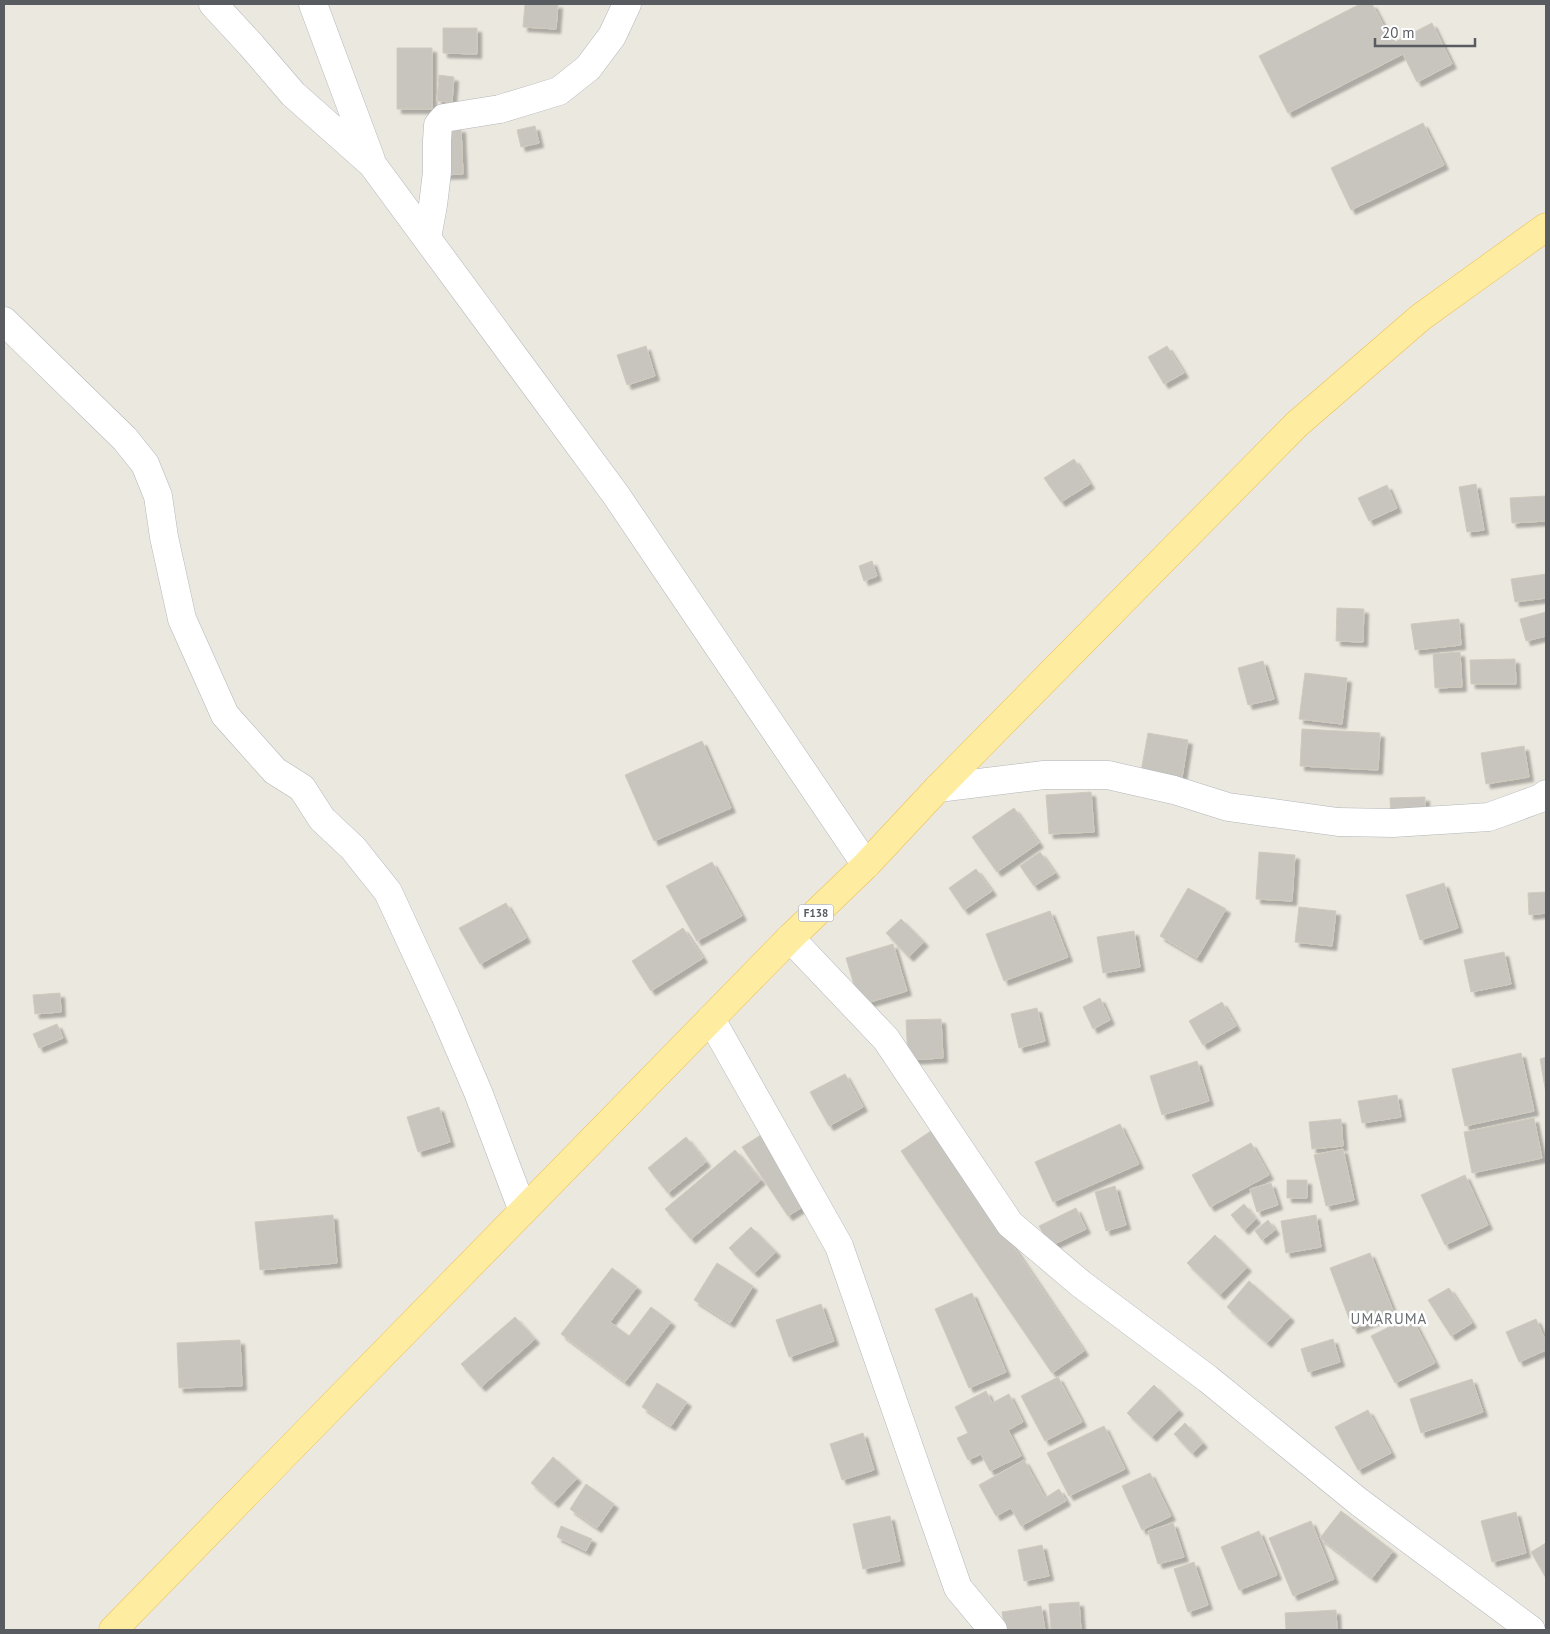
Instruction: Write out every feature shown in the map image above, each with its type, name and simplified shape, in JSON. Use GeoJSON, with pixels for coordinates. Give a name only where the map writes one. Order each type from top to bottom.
{"type":"FeatureCollection","features":[{"type":"Feature","properties":{"kind":"main road","name":"F138"},"geometry":{"type":"LineString","coordinates":[[113,1630],[790,938],[866,865],[938,788],[1297,424],[1421,317],[1546,227]]}},
{"type":"Feature","properties":{"kind":"street"},"geometry":{"type":"LineString","coordinates":[[213,4],[294,94],[372,164],[616,495],[866,865]]}},
{"type":"Feature","properties":{"kind":"street"},"geometry":{"type":"LineString","coordinates":[[313,4],[372,164]]}},
{"type":"Feature","properties":{"kind":"street"},"geometry":{"type":"LineString","coordinates":[[427,238],[437,172],[438,125],[444,118],[500,109],[559,90],[588,68],[612,36],[627,4]]}},
{"type":"Feature","properties":{"kind":"street"},"geometry":{"type":"LineString","coordinates":[[4,321],[125,439],[145,464],[158,496],[164,537],[182,619],[225,715],[275,771],[302,788],[322,820],[353,848],[388,892],[445,1015],[478,1092],[524,1211]]}},
{"type":"Feature","properties":{"kind":"street"},"geometry":{"type":"LineString","coordinates":[[938,788],[1044,775],[1108,775],[1174,790],[1228,807],[1338,822],[1393,823],[1489,817],[1541,798],[1546,794]]}},
{"type":"Feature","properties":{"kind":"street"},"geometry":{"type":"LineString","coordinates":[[790,938],[886,1039],[1010,1224],[1081,1284],[1208,1378],[1359,1502],[1531,1630]]}},
{"type":"Feature","properties":{"kind":"street"},"geometry":{"type":"LineString","coordinates":[[711,1019],[839,1246],[958,1588],[993,1630]]}},
{"type":"Feature","properties":{"kind":"building"},"geometry":{"type":"Polygon","coordinates":[[[525,4],[558,4],[556,29],[523,27],[525,4]]]}},
{"type":"Feature","properties":{"kind":"building"},"geometry":{"type":"Polygon","coordinates":[[[1360,4],[1372,4],[1393,43],[1432,23],[1452,64],[1417,82],[1403,54],[1288,113],[1259,56],[1360,4]]]}},
{"type":"Feature","properties":{"kind":"building"},"geometry":{"type":"Polygon","coordinates":[[[443,28],[477,28],[477,54],[443,53],[443,28]]]}},
{"type":"Feature","properties":{"kind":"building"},"geometry":{"type":"Polygon","coordinates":[[[397,48],[432,48],[432,109],[397,109],[397,48]]]}},
{"type":"Feature","properties":{"kind":"building"},"geometry":{"type":"Polygon","coordinates":[[[439,75],[454,77],[452,102],[437,101],[439,75]]]}},
{"type":"Feature","properties":{"kind":"building"},"geometry":{"type":"Polygon","coordinates":[[[1423,123],[1444,165],[1351,210],[1331,168],[1423,123]]]}},
{"type":"Feature","properties":{"kind":"building"},"geometry":{"type":"Polygon","coordinates":[[[535,126],[539,143],[521,147],[517,130],[535,126]]]}},
{"type":"Feature","properties":{"kind":"building"},"geometry":{"type":"Polygon","coordinates":[[[461,128],[463,174],[443,175],[441,129],[461,128]]]}},
{"type":"Feature","properties":{"kind":"building"},"geometry":{"type":"Polygon","coordinates":[[[646,346],[655,376],[627,385],[617,355],[646,346]]]}},
{"type":"Feature","properties":{"kind":"building"},"geometry":{"type":"Polygon","coordinates":[[[1167,346],[1184,373],[1164,384],[1148,357],[1167,346]]]}},
{"type":"Feature","properties":{"kind":"building"},"geometry":{"type":"Polygon","coordinates":[[[1074,459],[1090,484],[1061,502],[1044,478],[1074,459]]]}},
{"type":"Feature","properties":{"kind":"building"},"geometry":{"type":"Polygon","coordinates":[[[1476,484],[1484,530],[1467,532],[1459,487],[1476,484]]]}},
{"type":"Feature","properties":{"kind":"building"},"geometry":{"type":"Polygon","coordinates":[[[1387,485],[1397,508],[1369,521],[1358,498],[1387,485]]]}},
{"type":"Feature","properties":{"kind":"building"},"geometry":{"type":"Polygon","coordinates":[[[1546,496],[1546,521],[1512,523],[1510,498],[1546,496]]]}},
{"type":"Feature","properties":{"kind":"building"},"geometry":{"type":"Polygon","coordinates":[[[872,561],[877,576],[864,581],[859,566],[872,561]]]}},
{"type":"Feature","properties":{"kind":"building"},"geometry":{"type":"Polygon","coordinates":[[[1546,574],[1546,598],[1515,602],[1511,579],[1546,574]]]}},
{"type":"Feature","properties":{"kind":"building"},"geometry":{"type":"Polygon","coordinates":[[[1337,608],[1364,609],[1363,642],[1336,641],[1337,608]]]}},
{"type":"Feature","properties":{"kind":"building"},"geometry":{"type":"Polygon","coordinates":[[[1546,612],[1546,636],[1526,641],[1520,619],[1546,612]]]}},
{"type":"Feature","properties":{"kind":"building"},"geometry":{"type":"Polygon","coordinates":[[[1459,619],[1461,645],[1415,650],[1411,624],[1459,619]]]}},
{"type":"Feature","properties":{"kind":"building"},"geometry":{"type":"Polygon","coordinates":[[[1460,652],[1462,687],[1435,688],[1433,654],[1460,652]]]}},
{"type":"Feature","properties":{"kind":"building"},"geometry":{"type":"Polygon","coordinates":[[[1515,659],[1516,684],[1471,684],[1470,660],[1515,659]]]}},
{"type":"Feature","properties":{"kind":"building"},"geometry":{"type":"Polygon","coordinates":[[[1263,661],[1274,699],[1248,705],[1238,668],[1263,661]]]}},
{"type":"Feature","properties":{"kind":"building"},"geometry":{"type":"Polygon","coordinates":[[[1305,673],[1347,678],[1342,724],[1299,719],[1305,673]]]}},
{"type":"Feature","properties":{"kind":"building"},"geometry":{"type":"Polygon","coordinates":[[[1302,729],[1380,733],[1378,770],[1300,766],[1302,729]]]}},
{"type":"Feature","properties":{"kind":"building"},"geometry":{"type":"Polygon","coordinates":[[[1148,733],[1188,740],[1181,784],[1140,777],[1148,733]]]}},
{"type":"Feature","properties":{"kind":"building"},"geometry":{"type":"Polygon","coordinates":[[[702,741],[731,808],[654,841],[625,775],[702,741]]]}},
{"type":"Feature","properties":{"kind":"building"},"geometry":{"type":"Polygon","coordinates":[[[1524,746],[1529,777],[1486,784],[1481,753],[1524,746]]]}},
{"type":"Feature","properties":{"kind":"building"},"geometry":{"type":"Polygon","coordinates":[[[1091,792],[1094,832],[1049,834],[1046,795],[1091,792]]]}},
{"type":"Feature","properties":{"kind":"building"},"geometry":{"type":"Polygon","coordinates":[[[1425,797],[1425,816],[1391,817],[1390,798],[1425,797]]]}},
{"type":"Feature","properties":{"kind":"building"},"geometry":{"type":"Polygon","coordinates":[[[1014,808],[1039,843],[997,872],[972,837],[1014,808]]]}},
{"type":"Feature","properties":{"kind":"building"},"geometry":{"type":"Polygon","coordinates":[[[1040,852],[1055,873],[1034,886],[1020,866],[1040,852]]]}},
{"type":"Feature","properties":{"kind":"building"},"geometry":{"type":"Polygon","coordinates":[[[1259,852],[1295,855],[1292,901],[1256,899],[1259,852]]]}},
{"type":"Feature","properties":{"kind":"building"},"geometry":{"type":"Polygon","coordinates":[[[712,862],[742,916],[697,941],[666,886],[712,862]]]}},
{"type":"Feature","properties":{"kind":"building"},"geometry":{"type":"Polygon","coordinates":[[[976,869],[992,891],[964,910],[949,888],[976,869]]]}},
{"type":"Feature","properties":{"kind":"building"},"geometry":{"type":"Polygon","coordinates":[[[1444,883],[1458,928],[1420,940],[1406,895],[1444,883]]]}},
{"type":"Feature","properties":{"kind":"building"},"geometry":{"type":"Polygon","coordinates":[[[1188,888],[1226,909],[1197,958],[1160,936],[1188,888]]]}},
{"type":"Feature","properties":{"kind":"building"},"geometry":{"type":"Polygon","coordinates":[[[1546,892],[1546,913],[1529,915],[1528,893],[1546,892]]]}},
{"type":"Feature","properties":{"kind":"building"},"geometry":{"type":"Polygon","coordinates":[[[506,903],[526,938],[480,964],[459,928],[506,903]]]}},
{"type":"Feature","properties":{"kind":"building"},"geometry":{"type":"Polygon","coordinates":[[[1299,907],[1336,911],[1332,946],[1295,942],[1299,907]]]}},
{"type":"Feature","properties":{"kind":"building"},"geometry":{"type":"Polygon","coordinates":[[[1050,911],[1068,957],[1004,981],[986,934],[1050,911]]]}},
{"type":"Feature","properties":{"kind":"building"},"geometry":{"type":"Polygon","coordinates":[[[901,919],[924,942],[909,957],[886,933],[901,919]]]}},
{"type":"Feature","properties":{"kind":"building"},"geometry":{"type":"Polygon","coordinates":[[[683,928],[703,958],[651,991],[632,961],[683,928]]]}},
{"type":"Feature","properties":{"kind":"building"},"geometry":{"type":"Polygon","coordinates":[[[1134,931],[1140,967],[1103,973],[1097,937],[1134,931]]]}},
{"type":"Feature","properties":{"kind":"building"},"geometry":{"type":"Polygon","coordinates":[[[893,944],[907,991],[860,1005],[846,958],[893,944]]]}},
{"type":"Feature","properties":{"kind":"building"},"geometry":{"type":"Polygon","coordinates":[[[1504,952],[1511,984],[1471,992],[1464,960],[1504,952]]]}},
{"type":"Feature","properties":{"kind":"building"},"geometry":{"type":"Polygon","coordinates":[[[60,993],[61,1012],[35,1014],[33,995],[60,993]]]}},
{"type":"Feature","properties":{"kind":"building"},"geometry":{"type":"Polygon","coordinates":[[[1100,998],[1110,1020],[1093,1029],[1083,1007],[1100,998]]]}},
{"type":"Feature","properties":{"kind":"building"},"geometry":{"type":"Polygon","coordinates":[[[1222,1002],[1236,1026],[1203,1045],[1189,1021],[1222,1002]]]}},
{"type":"Feature","properties":{"kind":"building"},"geometry":{"type":"Polygon","coordinates":[[[1037,1008],[1045,1041],[1019,1048],[1011,1014],[1037,1008]]]}},
{"type":"Feature","properties":{"kind":"building"},"geometry":{"type":"Polygon","coordinates":[[[941,1019],[943,1058],[908,1060],[906,1020],[941,1019]]]}},
{"type":"Feature","properties":{"kind":"building"},"geometry":{"type":"Polygon","coordinates":[[[57,1024],[63,1038],[39,1048],[33,1034],[57,1024]]]}},
{"type":"Feature","properties":{"kind":"building"},"geometry":{"type":"Polygon","coordinates":[[[1521,1053],[1534,1111],[1465,1126],[1452,1069],[1521,1053]]]}},
{"type":"Feature","properties":{"kind":"building"},"geometry":{"type":"Polygon","coordinates":[[[1546,1057],[1546,1093],[1540,1059],[1546,1057]]]}},
{"type":"Feature","properties":{"kind":"building"},"geometry":{"type":"Polygon","coordinates":[[[1197,1061],[1209,1101],[1162,1115],[1150,1076],[1197,1061]]]}},
{"type":"Feature","properties":{"kind":"building"},"geometry":{"type":"Polygon","coordinates":[[[845,1074],[863,1107],[829,1126],[810,1092],[845,1074]]]}},
{"type":"Feature","properties":{"kind":"building"},"geometry":{"type":"Polygon","coordinates":[[[1397,1095],[1401,1117],[1362,1123],[1358,1101],[1397,1095]]]}},
{"type":"Feature","properties":{"kind":"building"},"geometry":{"type":"Polygon","coordinates":[[[439,1107],[450,1142],[418,1152],[407,1117],[439,1107]]]}},
{"type":"Feature","properties":{"kind":"building"},"geometry":{"type":"Polygon","coordinates":[[[1534,1118],[1542,1158],[1472,1173],[1464,1132],[1534,1118]]]}},
{"type":"Feature","properties":{"kind":"building"},"geometry":{"type":"Polygon","coordinates":[[[1341,1119],[1343,1146],[1312,1149],[1309,1122],[1341,1119]]]}},
{"type":"Feature","properties":{"kind":"building"},"geometry":{"type":"Polygon","coordinates":[[[1120,1124],[1139,1164],[1053,1202],[1035,1162],[1120,1124]]]}},
{"type":"Feature","properties":{"kind":"building"},"geometry":{"type":"Polygon","coordinates":[[[934,1129],[1084,1351],[1052,1373],[901,1151],[934,1129]]]}},
{"type":"Feature","properties":{"kind":"building"},"geometry":{"type":"Polygon","coordinates":[[[764,1133],[810,1202],[788,1216],[742,1147],[764,1133]]]}},
{"type":"Feature","properties":{"kind":"building"},"geometry":{"type":"Polygon","coordinates":[[[686,1137],[706,1162],[668,1193],[648,1168],[686,1137]]]}},
{"type":"Feature","properties":{"kind":"building"},"geometry":{"type":"Polygon","coordinates":[[[1251,1143],[1269,1175],[1210,1207],[1192,1175],[1251,1143]]]}},
{"type":"Feature","properties":{"kind":"building"},"geometry":{"type":"Polygon","coordinates":[[[1343,1149],[1354,1200],[1326,1206],[1314,1155],[1343,1149]]]}},
{"type":"Feature","properties":{"kind":"building"},"geometry":{"type":"Polygon","coordinates":[[[735,1150],[761,1180],[691,1239],[665,1209],[735,1150]]]}},
{"type":"Feature","properties":{"kind":"building"},"geometry":{"type":"Polygon","coordinates":[[[1465,1175],[1488,1225],[1445,1245],[1421,1195],[1465,1175]]]}},
{"type":"Feature","properties":{"kind":"building"},"geometry":{"type":"Polygon","coordinates":[[[1287,1180],[1307,1180],[1307,1198],[1287,1198],[1287,1180]]]}},
{"type":"Feature","properties":{"kind":"building"},"geometry":{"type":"Polygon","coordinates":[[[1271,1183],[1278,1205],[1257,1212],[1250,1189],[1271,1183]]]}},
{"type":"Feature","properties":{"kind":"building"},"geometry":{"type":"Polygon","coordinates":[[[1115,1186],[1126,1225],[1106,1231],[1095,1192],[1115,1186]]]}},
{"type":"Feature","properties":{"kind":"building"},"geometry":{"type":"Polygon","coordinates":[[[1244,1204],[1256,1219],[1244,1230],[1231,1215],[1244,1204]]]}},
{"type":"Feature","properties":{"kind":"building"},"geometry":{"type":"Polygon","coordinates":[[[1076,1208],[1086,1229],[1050,1246],[1039,1226],[1076,1208]]]}},
{"type":"Feature","properties":{"kind":"building"},"geometry":{"type":"Polygon","coordinates":[[[333,1215],[337,1263],[260,1270],[255,1222],[333,1215]]]}},
{"type":"Feature","properties":{"kind":"building"},"geometry":{"type":"Polygon","coordinates":[[[1316,1215],[1321,1247],[1286,1253],[1281,1221],[1316,1215]]]}},
{"type":"Feature","properties":{"kind":"building"},"geometry":{"type":"Polygon","coordinates":[[[1268,1220],[1275,1230],[1262,1240],[1255,1231],[1268,1220]]]}},
{"type":"Feature","properties":{"kind":"building"},"geometry":{"type":"Polygon","coordinates":[[[751,1227],[776,1252],[754,1273],[729,1248],[751,1227]]]}},
{"type":"Feature","properties":{"kind":"building"},"geometry":{"type":"Polygon","coordinates":[[[1215,1235],[1247,1267],[1220,1295],[1187,1263],[1215,1235]]]}},
{"type":"Feature","properties":{"kind":"building"},"geometry":{"type":"Polygon","coordinates":[[[1370,1253],[1394,1313],[1353,1329],[1330,1268],[1370,1253]]]}},
{"type":"Feature","properties":{"kind":"building"},"geometry":{"type":"Polygon","coordinates":[[[717,1263],[753,1286],[730,1323],[694,1300],[717,1263]]]}},
{"type":"Feature","properties":{"kind":"building"},"geometry":{"type":"Polygon","coordinates":[[[612,1268],[637,1287],[610,1322],[629,1336],[651,1307],[671,1322],[625,1382],[561,1334],[612,1268]]]}},
{"type":"Feature","properties":{"kind":"building"},"geometry":{"type":"Polygon","coordinates":[[[1249,1281],[1290,1317],[1267,1343],[1227,1307],[1249,1281]]]}},
{"type":"Feature","properties":{"kind":"building"},"geometry":{"type":"Polygon","coordinates":[[[1449,1288],[1472,1323],[1451,1336],[1428,1300],[1449,1288]]]}},
{"type":"Feature","properties":{"kind":"building"},"geometry":{"type":"Polygon","coordinates":[[[972,1293],[1006,1372],[969,1388],[935,1309],[972,1293]]]}},
{"type":"Feature","properties":{"kind":"building"},"geometry":{"type":"Polygon","coordinates":[[[821,1304],[834,1341],[789,1357],[776,1320],[821,1304]]]}},
{"type":"Feature","properties":{"kind":"building"},"geometry":{"type":"Polygon","coordinates":[[[1411,1316],[1435,1363],[1395,1383],[1371,1336],[1411,1316]]]}},
{"type":"Feature","properties":{"kind":"building"},"geometry":{"type":"Polygon","coordinates":[[[515,1317],[535,1339],[481,1387],[461,1364],[515,1317]]]}},
{"type":"Feature","properties":{"kind":"building"},"geometry":{"type":"Polygon","coordinates":[[[1536,1319],[1546,1342],[1546,1350],[1519,1362],[1506,1332],[1536,1319]]]}},
{"type":"Feature","properties":{"kind":"building"},"geometry":{"type":"Polygon","coordinates":[[[1333,1339],[1340,1362],[1308,1372],[1301,1349],[1333,1339]]]}},
{"type":"Feature","properties":{"kind":"building"},"geometry":{"type":"Polygon","coordinates":[[[240,1340],[242,1386],[179,1388],[177,1343],[240,1340]]]}},
{"type":"Feature","properties":{"kind":"building"},"geometry":{"type":"Polygon","coordinates":[[[1058,1377],[1082,1422],[1045,1441],[1021,1396],[1058,1377]]]}},
{"type":"Feature","properties":{"kind":"building"},"geometry":{"type":"Polygon","coordinates":[[[1472,1379],[1483,1412],[1421,1433],[1410,1399],[1472,1379]]]}},
{"type":"Feature","properties":{"kind":"building"},"geometry":{"type":"Polygon","coordinates":[[[657,1383],[687,1402],[671,1426],[642,1407],[657,1383]]]}},
{"type":"Feature","properties":{"kind":"building"},"geometry":{"type":"Polygon","coordinates":[[[1154,1385],[1179,1410],[1152,1437],[1127,1413],[1154,1385]]]}},
{"type":"Feature","properties":{"kind":"building"},"geometry":{"type":"Polygon","coordinates":[[[986,1391],[992,1403],[1009,1394],[1023,1422],[1008,1430],[1021,1456],[990,1471],[981,1454],[968,1460],[957,1438],[968,1433],[955,1407],[986,1391]]]}},
{"type":"Feature","properties":{"kind":"building"},"geometry":{"type":"Polygon","coordinates":[[[1368,1410],[1391,1453],[1358,1470],[1335,1427],[1368,1410]]]}},
{"type":"Feature","properties":{"kind":"building"},"geometry":{"type":"Polygon","coordinates":[[[1185,1423],[1203,1443],[1192,1453],[1174,1434],[1185,1423]]]}},
{"type":"Feature","properties":{"kind":"building"},"geometry":{"type":"Polygon","coordinates":[[[1104,1426],[1125,1469],[1069,1496],[1047,1453],[1104,1426]]]}},
{"type":"Feature","properties":{"kind":"building"},"geometry":{"type":"Polygon","coordinates":[[[863,1433],[874,1470],[842,1480],[830,1444],[863,1433]]]}},
{"type":"Feature","properties":{"kind":"building"},"geometry":{"type":"Polygon","coordinates":[[[553,1457],[577,1478],[554,1503],[531,1483],[553,1457]]]}},
{"type":"Feature","properties":{"kind":"building"},"geometry":{"type":"Polygon","coordinates":[[[1024,1460],[1045,1498],[1059,1489],[1066,1501],[1021,1526],[1011,1508],[996,1516],[979,1485],[1024,1460]]]}},
{"type":"Feature","properties":{"kind":"building"},"geometry":{"type":"Polygon","coordinates":[[[1150,1473],[1171,1516],[1142,1530],[1122,1486],[1150,1473]]]}},
{"type":"Feature","properties":{"kind":"building"},"geometry":{"type":"Polygon","coordinates":[[[586,1484],[614,1504],[597,1528],[570,1509],[586,1484]]]}},
{"type":"Feature","properties":{"kind":"building"},"geometry":{"type":"Polygon","coordinates":[[[1341,1511],[1393,1551],[1372,1578],[1320,1538],[1341,1511]]]}},
{"type":"Feature","properties":{"kind":"building"},"geometry":{"type":"Polygon","coordinates":[[[1516,1512],[1526,1553],[1492,1562],[1481,1521],[1516,1512]]]}},
{"type":"Feature","properties":{"kind":"building"},"geometry":{"type":"Polygon","coordinates":[[[890,1516],[900,1561],[863,1569],[853,1524],[890,1516]]]}},
{"type":"Feature","properties":{"kind":"building"},"geometry":{"type":"Polygon","coordinates":[[[1311,1521],[1334,1579],[1293,1596],[1269,1538],[1311,1521]]]}},
{"type":"Feature","properties":{"kind":"building"},"geometry":{"type":"Polygon","coordinates":[[[1173,1523],[1184,1557],[1158,1564],[1148,1531],[1173,1523]]]}},
{"type":"Feature","properties":{"kind":"building"},"geometry":{"type":"Polygon","coordinates":[[[561,1526],[592,1539],[586,1551],[557,1537],[561,1526]]]}},
{"type":"Feature","properties":{"kind":"building"},"geometry":{"type":"Polygon","coordinates":[[[1259,1531],[1277,1575],[1239,1590],[1221,1547],[1259,1531]]]}},
{"type":"Feature","properties":{"kind":"building"},"geometry":{"type":"Polygon","coordinates":[[[1546,1543],[1546,1578],[1531,1552],[1546,1543]]]}},
{"type":"Feature","properties":{"kind":"building"},"geometry":{"type":"Polygon","coordinates":[[[1042,1545],[1049,1576],[1024,1581],[1018,1550],[1042,1545]]]}},
{"type":"Feature","properties":{"kind":"building"},"geometry":{"type":"Polygon","coordinates":[[[1194,1562],[1208,1605],[1188,1612],[1174,1569],[1194,1562]]]}},
{"type":"Feature","properties":{"kind":"building"},"geometry":{"type":"Polygon","coordinates":[[[1079,1602],[1081,1630],[1051,1630],[1049,1604],[1079,1602]]]}},
{"type":"Feature","properties":{"kind":"building"},"geometry":{"type":"Polygon","coordinates":[[[1041,1606],[1045,1630],[1005,1630],[1002,1612],[1041,1606]]]}},
{"type":"Feature","properties":{"kind":"building"},"geometry":{"type":"Polygon","coordinates":[[[1336,1610],[1337,1630],[1286,1630],[1285,1613],[1336,1610]]]}},
{"type":"Feature","properties":{"kind":"district","name":"UMARUMA"},"geometry":{"type":"Point","coordinates":[1389,1318]}}]}
